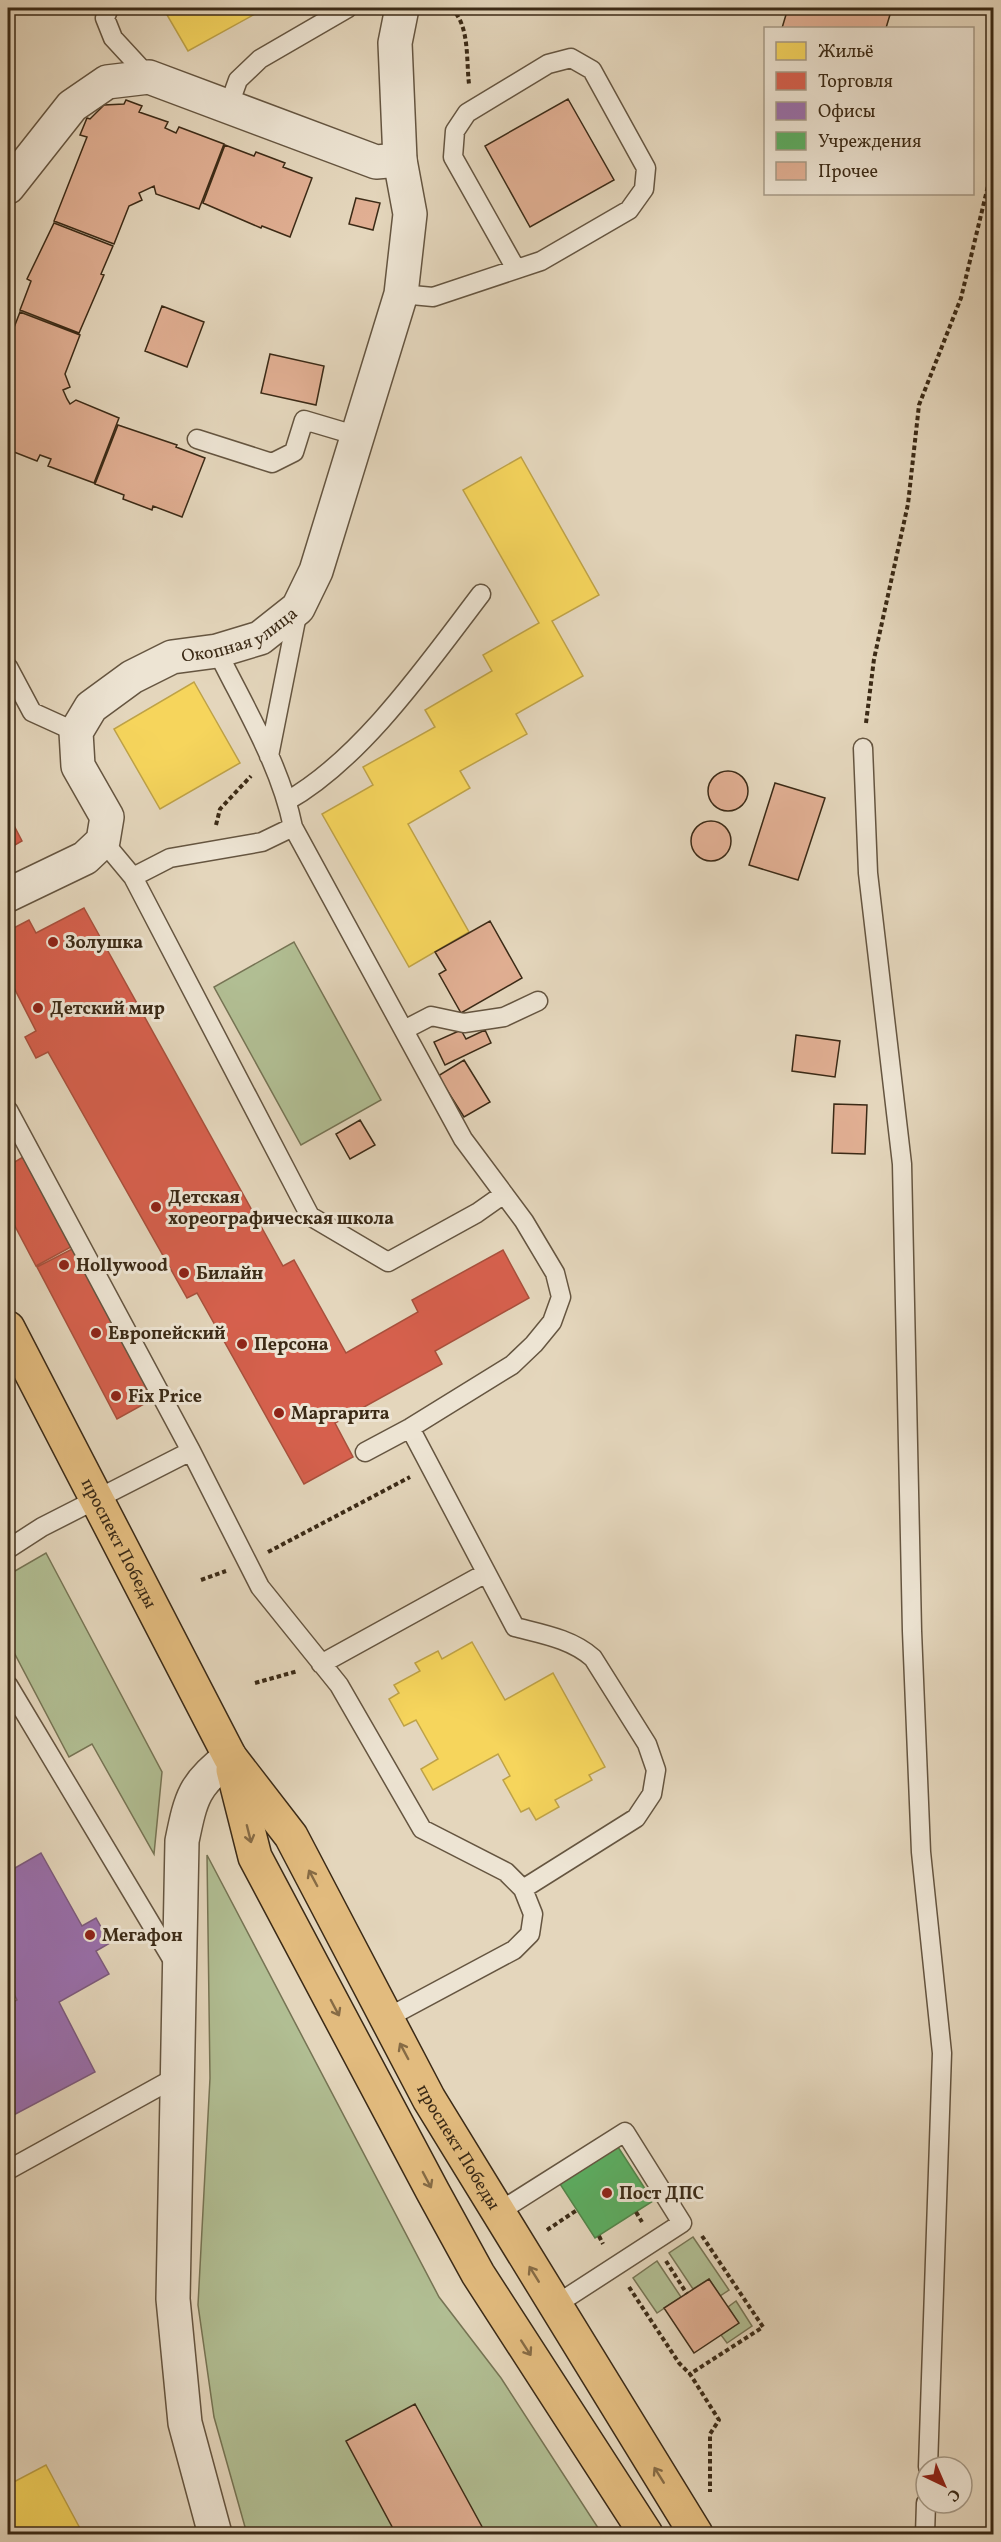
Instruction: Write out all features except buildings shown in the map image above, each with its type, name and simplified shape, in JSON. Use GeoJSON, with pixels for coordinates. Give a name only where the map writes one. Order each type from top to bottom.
{"type":"FeatureCollection","features":[{"type":"Feature","properties":{"kind":"main road","name":"проспект Победы"},"geometry":{"type":"LineString","coordinates":[[8,1328],[230,1757],[291,1836],[429,2099],[554,2306],[698,2520]]}},
{"type":"Feature","properties":{"kind":"main road","name":"проспект Победы"},"geometry":{"type":"LineString","coordinates":[[230,1757],[255,1857],[379,2090],[478,2274],[646,2535]]}},
{"type":"Feature","properties":{"kind":"street","name":"Окопная улица"},"geometry":{"type":"LineString","coordinates":[[76,732],[91,707],[132,677],[172,657],[217,651],[260,638],[298,608],[316,571],[401,294],[410,214],[400,160],[395,43],[402,8]]}},
{"type":"Feature","properties":{"kind":"street"},"geometry":{"type":"LineString","coordinates":[[8,187],[72,106],[106,82],[149,77],[229,105],[376,162],[400,160]]}},
{"type":"Feature","properties":{"kind":"street"},"geometry":{"type":"LineString","coordinates":[[8,895],[85,858],[103,841],[107,817],[78,766],[76,732]]}},
{"type":"Feature","properties":{"kind":"street"},"geometry":{"type":"LineString","coordinates":[[215,2535],[185,2423],[173,2299],[182,1840],[189,1806],[205,1776],[230,1757]]}},
{"type":"Feature","properties":{"kind":"lane"},"geometry":{"type":"LineString","coordinates":[[109,8],[105,18],[113,38],[149,77]]}},
{"type":"Feature","properties":{"kind":"lane"},"geometry":{"type":"LineString","coordinates":[[229,105],[238,80],[260,59],[348,8]]}},
{"type":"Feature","properties":{"kind":"lane"},"geometry":{"type":"LineString","coordinates":[[401,294],[433,297],[541,261],[630,210],[645,189],[646,168],[592,70],[571,58],[548,64],[478,106],[467,113],[455,131],[453,157],[516,269]]}},
{"type":"Feature","properties":{"kind":"lane"},"geometry":{"type":"LineString","coordinates":[[197,439],[272,463],[294,452],[304,420],[358,436]]}},
{"type":"Feature","properties":{"kind":"lane"},"geometry":{"type":"LineString","coordinates":[[287,801],[325,775],[394,706],[481,594]]}},
{"type":"Feature","properties":{"kind":"lane"},"geometry":{"type":"LineString","coordinates":[[269,756],[298,608]]}},
{"type":"Feature","properties":{"kind":"lane"},"geometry":{"type":"LineString","coordinates":[[217,651],[269,756],[287,801],[293,827],[463,1139],[504,1194],[555,1273],[561,1297],[552,1322],[534,1344],[512,1365],[410,1428],[365,1452]]}},
{"type":"Feature","properties":{"kind":"lane"},"geometry":{"type":"LineString","coordinates":[[8,668],[32,712],[76,732]]}},
{"type":"Feature","properties":{"kind":"lane"},"geometry":{"type":"LineString","coordinates":[[863,748],[868,873],[902,1164],[912,1631],[921,1852],[942,2053],[928,2455]]}},
{"type":"Feature","properties":{"kind":"lane"},"geometry":{"type":"LineString","coordinates":[[133,877],[170,858],[262,842],[293,827]]}},
{"type":"Feature","properties":{"kind":"lane"},"geometry":{"type":"LineString","coordinates":[[103,841],[133,877],[310,1216],[388,1262],[477,1213],[504,1194]]}},
{"type":"Feature","properties":{"kind":"lane"},"geometry":{"type":"LineString","coordinates":[[404,1030],[431,1016],[465,1023],[504,1017],[538,1001]]}},
{"type":"Feature","properties":{"kind":"lane"},"geometry":{"type":"LineString","coordinates":[[8,1110],[191,1451],[260,1587],[339,1685],[422,1829],[506,1872],[523,1889],[533,1914],[530,1934],[514,1950],[387,2018]]}},
{"type":"Feature","properties":{"kind":"lane"},"geometry":{"type":"LineString","coordinates":[[410,1428],[515,1627],[567,1641],[582,1647],[593,1658],[647,1744],[656,1770],[652,1794],[636,1818],[523,1889]]}},
{"type":"Feature","properties":{"kind":"lane"},"geometry":{"type":"LineString","coordinates":[[8,1548],[191,1451]]}},
{"type":"Feature","properties":{"kind":"lane"},"geometry":{"type":"LineString","coordinates":[[321,1664],[486,1573]]}},
{"type":"Feature","properties":{"kind":"lane"},"geometry":{"type":"LineString","coordinates":[[8,1685],[180,1972]]}},
{"type":"Feature","properties":{"kind":"lane"},"geometry":{"type":"LineString","coordinates":[[8,2170],[178,2076]]}},
{"type":"Feature","properties":{"kind":"lane"},"geometry":{"type":"LineString","coordinates":[[498,2213],[625,2132],[682,2223],[554,2306]]}},
{"type":"Feature","properties":{"kind":"lane"},"geometry":{"type":"LineString","coordinates":[[925,2535],[926,2515]]}},
{"type":"Feature","properties":{"kind":"path"},"geometry":{"type":"LineString","coordinates":[[451,8],[459,15],[463,25],[469,84],[478,106]]}},
{"type":"Feature","properties":{"kind":"path"},"geometry":{"type":"LineString","coordinates":[[863,748],[874,659],[908,504],[919,405],[961,298],[993,161]]}},
{"type":"Feature","properties":{"kind":"path"},"geometry":{"type":"LineString","coordinates":[[208,851],[220,808],[269,756]]}},
{"type":"Feature","properties":{"kind":"path"},"geometry":{"type":"LineString","coordinates":[[201,1580],[248,1563],[429,1467]]}},
{"type":"Feature","properties":{"kind":"path"},"geometry":{"type":"LineString","coordinates":[[255,1683],[321,1664]]}},
{"type":"Feature","properties":{"kind":"path"},"geometry":{"type":"LineString","coordinates":[[682,2223],[700,2232],[763,2327],[690,2374]]}},
{"type":"Feature","properties":{"kind":"path"},"geometry":{"type":"LineString","coordinates":[[664,2257],[687,2294]]}},
{"type":"Feature","properties":{"kind":"path"},"geometry":{"type":"LineString","coordinates":[[626,2282],[719,2420],[711,2434],[698,2520]]}},
{"type":"Feature","properties":{"kind":"green space"},"geometry":{"type":"Polygon","coordinates":[[[294,942],[381,1100],[301,1145],[214,987],[294,942]]]}},
{"type":"Feature","properties":{"kind":"green space"},"geometry":{"type":"Polygon","coordinates":[[[46,1553],[162,1772],[154,1854],[92,1744],[69,1757],[8,1641],[8,1575],[46,1553]]]}},
{"type":"Feature","properties":{"kind":"green space"},"geometry":{"type":"Polygon","coordinates":[[[207,1855],[439,2297],[501,2378],[602,2534],[247,2534],[214,2417],[198,2305],[210,2078],[207,1855]]]}},
{"type":"Feature","properties":{"kind":"green space"},"geometry":{"type":"Polygon","coordinates":[[[693,2237],[729,2290],[720,2296],[709,2279],[693,2289],[669,2253],[693,2237]]]}},
{"type":"Feature","properties":{"kind":"green space"},"geometry":{"type":"Polygon","coordinates":[[[657,2261],[681,2297],[657,2313],[633,2278],[657,2261]]]}},
{"type":"Feature","properties":{"kind":"green space"},"geometry":{"type":"Polygon","coordinates":[[[736,2301],[752,2326],[727,2343],[721,2335],[738,2323],[728,2307],[736,2301]]]}},
{"type":"Feature","properties":{"kind":"place","name":"Золушка"},"geometry":{"type":"Point","coordinates":[53,942]}},
{"type":"Feature","properties":{"kind":"place","name":"Детский мир"},"geometry":{"type":"Point","coordinates":[38,1008]}},
{"type":"Feature","properties":{"kind":"place","name":"Детская хореографическая школа"},"geometry":{"type":"Point","coordinates":[156,1207]}},
{"type":"Feature","properties":{"kind":"place","name":"Hollywood"},"geometry":{"type":"Point","coordinates":[64,1265]}},
{"type":"Feature","properties":{"kind":"place","name":"Билайн"},"geometry":{"type":"Point","coordinates":[184,1273]}},
{"type":"Feature","properties":{"kind":"place","name":"Европейский"},"geometry":{"type":"Point","coordinates":[96,1333]}},
{"type":"Feature","properties":{"kind":"place","name":"Персона"},"geometry":{"type":"Point","coordinates":[242,1344]}},
{"type":"Feature","properties":{"kind":"place","name":"Fix Price"},"geometry":{"type":"Point","coordinates":[116,1396]}},
{"type":"Feature","properties":{"kind":"place","name":"Маргарита"},"geometry":{"type":"Point","coordinates":[279,1413]}},
{"type":"Feature","properties":{"kind":"place","name":"Мегафон"},"geometry":{"type":"Point","coordinates":[90,1935]}},
{"type":"Feature","properties":{"kind":"place","name":"Пост ДПС"},"geometry":{"type":"Point","coordinates":[607,2193]}}]}
